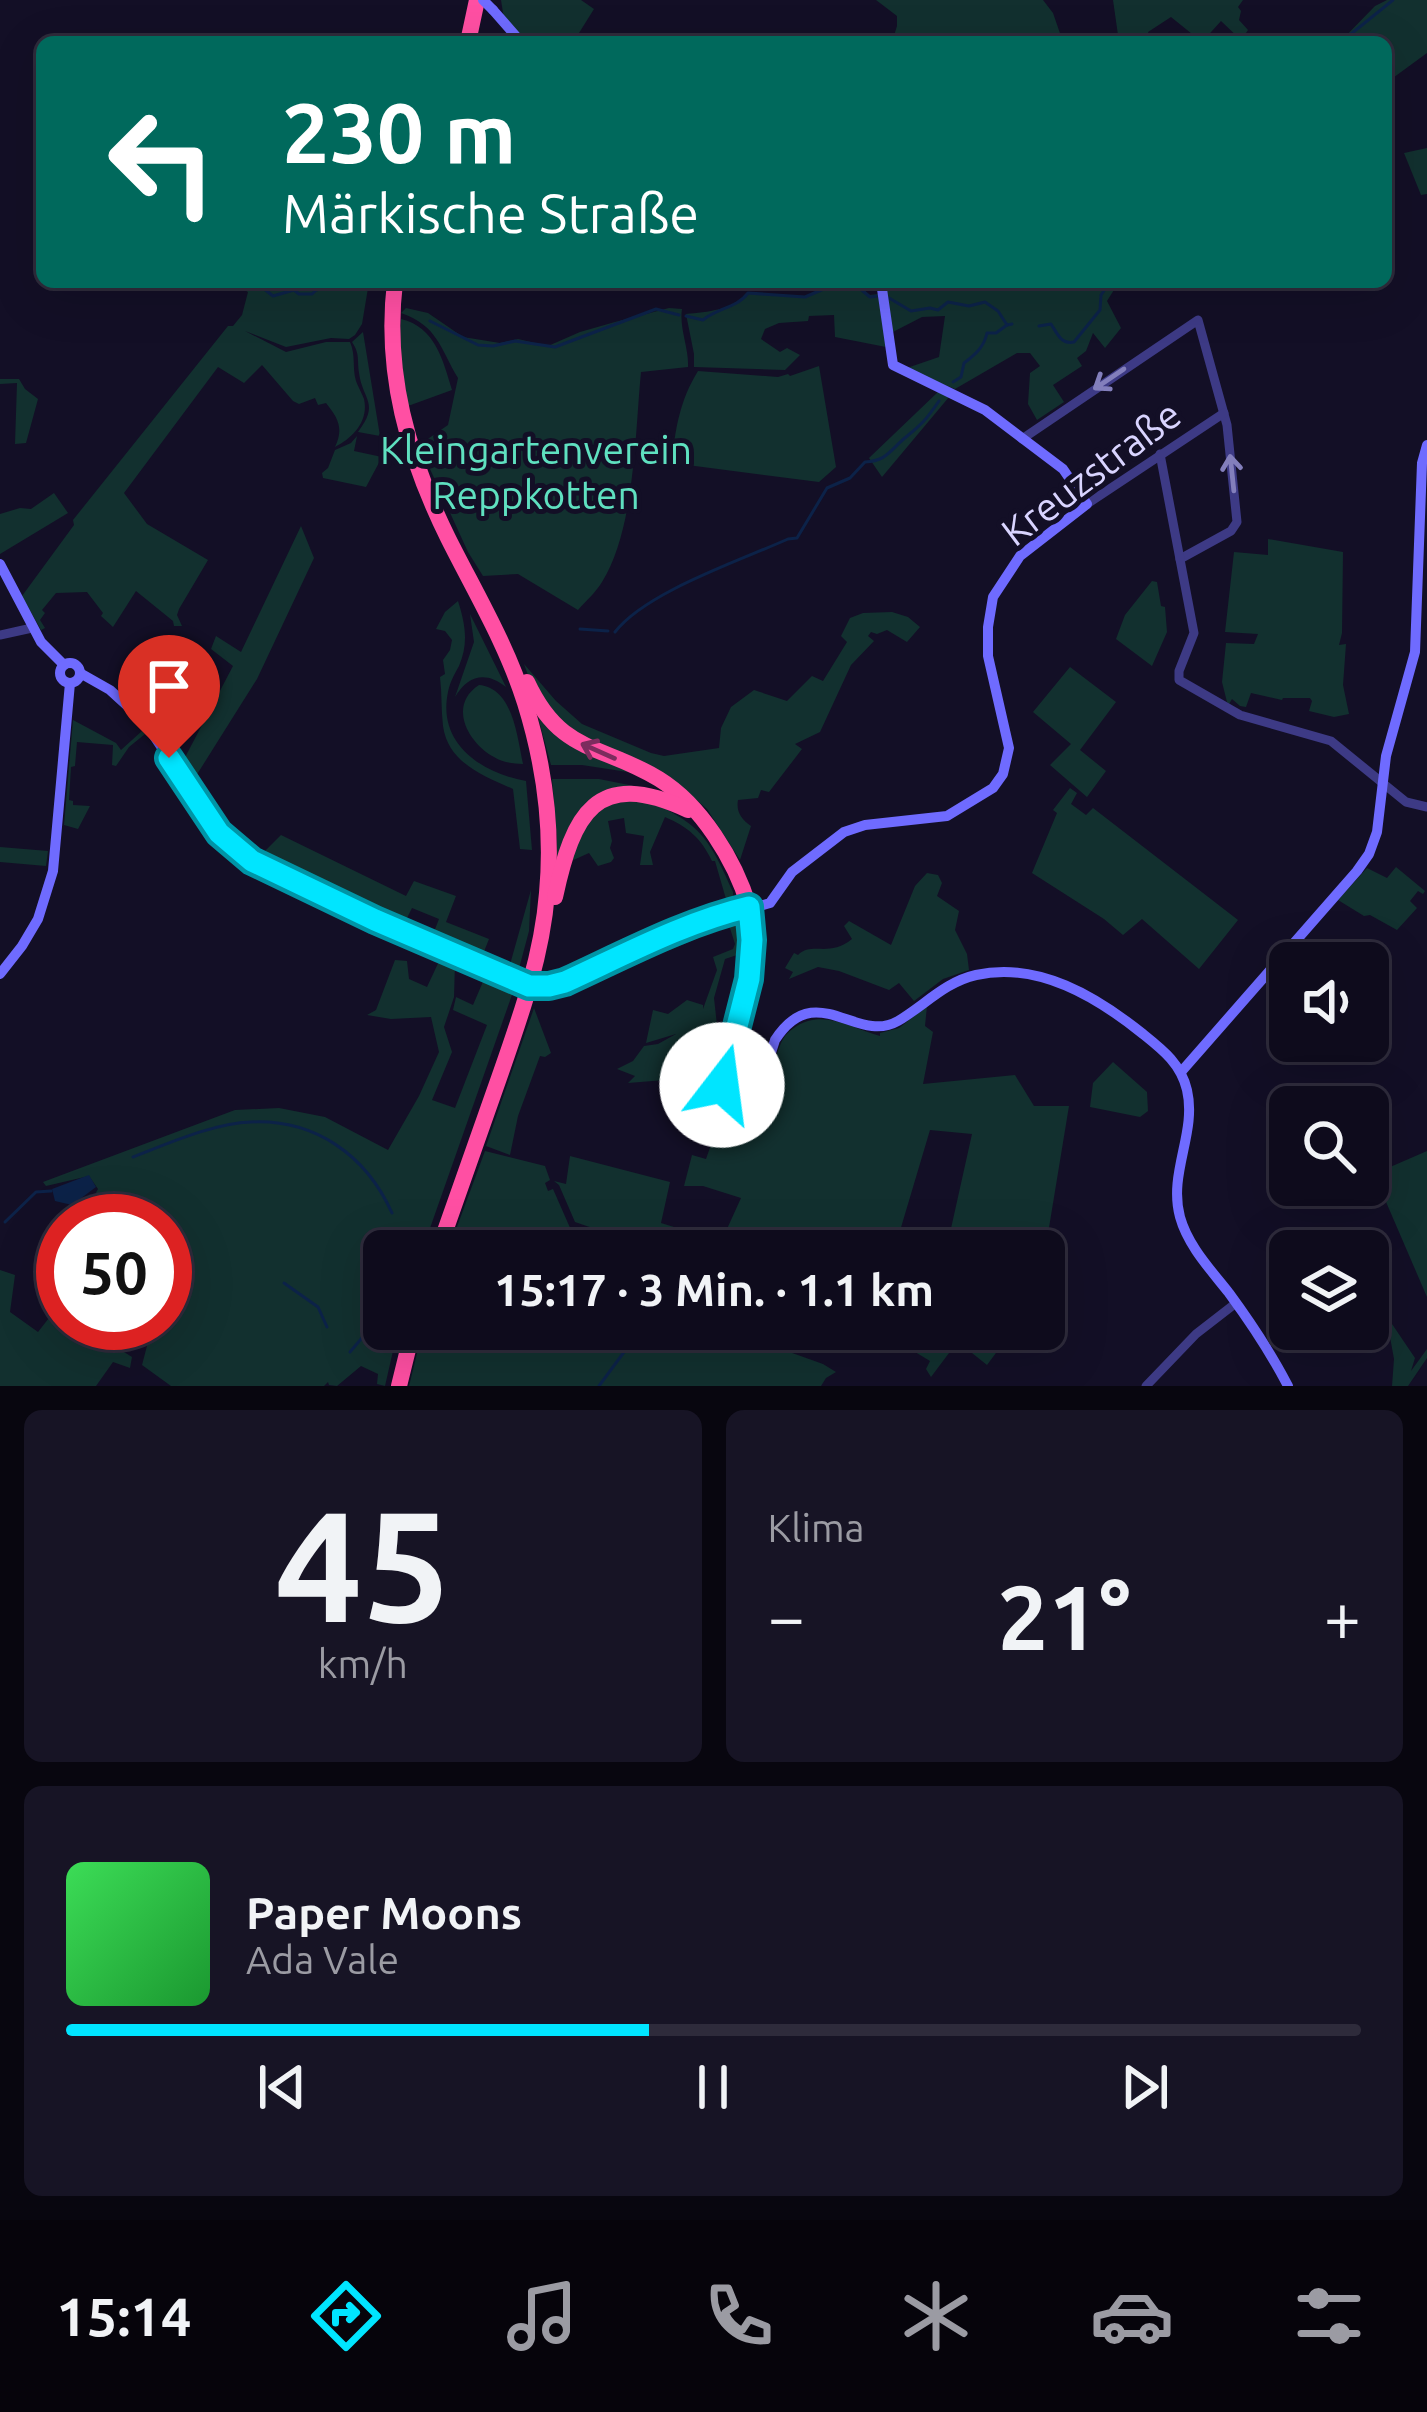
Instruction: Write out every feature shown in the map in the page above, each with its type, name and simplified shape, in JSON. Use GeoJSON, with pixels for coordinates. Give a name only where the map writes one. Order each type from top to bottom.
{"type":"FeatureCollection","features":[{"type":"Feature","properties":{"kind":"highway"},"geometry":{"type":"LineString","coordinates":[[473,36],[484,2]]}},
{"type":"Feature","properties":{"kind":"highway"},"geometry":{"type":"LineString","coordinates":[[398,288],[395,328],[417,451],[535,699],[570,738],[658,778],[678,793],[718,840],[748,909]]}},
{"type":"Feature","properties":{"kind":"highway"},"geometry":{"type":"LineString","coordinates":[[479,587],[542,757]]}},
{"type":"Feature","properties":{"kind":"highway"},"geometry":{"type":"LineString","coordinates":[[513,653],[534,711],[548,792],[556,868],[548,930]]}},
{"type":"Feature","properties":{"kind":"highway"},"geometry":{"type":"LineString","coordinates":[[448,1230],[538,951],[549,865],[548,792]]}},
{"type":"Feature","properties":{"kind":"highway"},"geometry":{"type":"LineString","coordinates":[[449,1230],[531,1003],[568,845],[583,817],[605,798],[630,792],[661,798],[695,813]]}},
{"type":"Feature","properties":{"kind":"highway"},"geometry":{"type":"LineString","coordinates":[[402,1386],[411,1350]]}},
{"type":"Feature","properties":{"kind":"main road"},"geometry":{"type":"LineString","coordinates":[[484,2],[515,36]]}},
{"type":"Feature","properties":{"kind":"main road"},"geometry":{"type":"LineString","coordinates":[[882,288],[893,365],[977,404],[1063,469],[1088,504]]}},
{"type":"Feature","properties":{"kind":"main road"},"geometry":{"type":"LineString","coordinates":[[1181,1072],[1361,867],[1373,846],[1386,756],[1415,652],[1422,458],[1427,446]]}},
{"type":"Feature","properties":{"kind":"main road","name":"Kreuzstraße"},"geometry":{"type":"LineString","coordinates":[[748,909],[774,899],[792,872],[844,832],[865,825],[947,817],[999,782],[1009,748],[991,671],[990,611],[999,586],[1020,556],[1088,504]]}},
{"type":"Feature","properties":{"kind":"main road"},"geometry":{"type":"LineString","coordinates":[[0,564],[32,628],[64,665],[74,664],[75,678],[47,895],[31,932],[0,974]]}},
{"type":"Feature","properties":{"kind":"main road"},"geometry":{"type":"LineString","coordinates":[[75,678],[115,693],[144,721],[219,833],[242,855],[515,982],[541,987],[565,982],[698,923],[748,909],[750,971],[713,1116],[716,1131],[727,1140],[746,1132],[778,1034],[806,1014],[826,1012],[863,1025],[890,1024],[950,984],[980,974],[1021,973],[1072,988],[1110,1007],[1167,1053],[1181,1072],[1190,1111],[1178,1176],[1180,1216],[1194,1246],[1256,1330],[1288,1386]]}},
{"type":"Feature","properties":{"kind":"main road"},"geometry":{"type":"LineString","coordinates":[[1167,1053],[1190,1060]]}},
{"type":"Feature","properties":{"kind":"street"},"geometry":{"type":"LineString","coordinates":[[1022,439],[1198,320],[1224,413],[1237,522],[1231,531],[1180,560]]}},
{"type":"Feature","properties":{"kind":"street","name":"Kreuzstraße"},"geometry":{"type":"LineString","coordinates":[[1088,504],[1224,413]]}},
{"type":"Feature","properties":{"kind":"street"},"geometry":{"type":"LineString","coordinates":[[1160,454],[1194,633],[1179,680],[1240,715],[1331,740],[1406,802],[1427,807]]}},
{"type":"Feature","properties":{"kind":"street"},"geometry":{"type":"LineString","coordinates":[[0,635],[32,628]]}},
{"type":"Feature","properties":{"kind":"street"},"geometry":{"type":"LineString","coordinates":[[1361,767],[1373,766],[1386,756]]}},
{"type":"Feature","properties":{"kind":"street"},"geometry":{"type":"LineString","coordinates":[[1380,814],[1406,802]]}},
{"type":"Feature","properties":{"kind":"street"},"geometry":{"type":"LineString","coordinates":[[1146,1386],[1196,1334],[1236,1303]]}},
{"type":"Feature","properties":{"kind":"green space"},"geometry":{"type":"Polygon","coordinates":[[[501,0],[581,0],[594,9],[579,33],[584,36],[520,36],[504,19],[501,0]]]}},
{"type":"Feature","properties":{"kind":"green space"},"geometry":{"type":"Polygon","coordinates":[[[876,0],[1043,0],[1061,36],[894,36],[897,16],[876,0]]]}},
{"type":"Feature","properties":{"kind":"green space"},"geometry":{"type":"Polygon","coordinates":[[[1113,0],[1243,0],[1239,20],[1248,30],[1237,36],[1221,21],[1207,36],[1195,36],[1171,17],[1148,32],[1149,36],[1118,36],[1113,0]]]}},
{"type":"Feature","properties":{"kind":"green space"},"geometry":{"type":"Polygon","coordinates":[[[1387,0],[1427,0],[1427,53],[1392,79],[1392,36],[1346,36],[1387,0]]]}},
{"type":"Feature","properties":{"kind":"green space"},"geometry":{"type":"Polygon","coordinates":[[[1427,148],[1427,194],[1421,195],[1404,153],[1427,148]]]}},
{"type":"Feature","properties":{"kind":"green space"},"geometry":{"type":"Polygon","coordinates":[[[241,288],[368,288],[362,324],[349,339],[286,347],[245,331],[286,352],[326,342],[350,342],[365,407],[358,428],[335,447],[338,424],[326,403],[318,405],[315,398],[299,404],[293,401],[262,365],[244,383],[218,367],[124,493],[147,524],[208,560],[179,609],[182,626],[174,626],[136,591],[113,627],[87,592],[56,593],[42,610],[40,620],[45,628],[41,630],[22,596],[74,525],[73,520],[228,326],[242,315],[248,292],[241,288]]]}},
{"type":"Feature","properties":{"kind":"green space"},"geometry":{"type":"Polygon","coordinates":[[[824,288],[862,288],[870,295],[878,294],[886,347],[835,337],[834,315],[809,316],[808,321],[765,329],[761,339],[780,352],[787,348],[800,355],[785,370],[694,367],[686,314],[727,307],[748,293],[805,296],[824,288]]]}},
{"type":"Feature","properties":{"kind":"green space"},"geometry":{"type":"Polygon","coordinates":[[[885,288],[1115,288],[1107,301],[1121,328],[1105,348],[1093,333],[1086,351],[1077,358],[1082,366],[1053,385],[1064,402],[1037,420],[1028,404],[1030,373],[1040,366],[1030,353],[1017,353],[955,389],[904,369],[939,357],[945,316],[922,317],[891,333],[885,288]]]}},
{"type":"Feature","properties":{"kind":"green space","name":"Kleingartenverein Reppkotten"},"geometry":{"type":"Polygon","coordinates":[[[406,308],[428,313],[463,337],[500,343],[518,339],[548,346],[615,322],[682,309],[688,367],[641,372],[632,480],[621,535],[602,582],[578,610],[518,574],[483,576],[468,552],[419,445],[448,425],[458,378],[431,331],[401,313],[406,308]]]}},
{"type":"Feature","properties":{"kind":"green space"},"geometry":{"type":"Polygon","coordinates":[[[401,319],[430,337],[452,390],[408,406],[399,346],[401,319]]]}},
{"type":"Feature","properties":{"kind":"green space"},"geometry":{"type":"Polygon","coordinates":[[[363,332],[380,436],[358,432],[369,408],[352,342],[363,332]]]}},
{"type":"Feature","properties":{"kind":"green space"},"geometry":{"type":"Polygon","coordinates":[[[819,366],[836,467],[819,482],[672,463],[679,415],[698,371],[778,377],[819,366]]]}},
{"type":"Feature","properties":{"kind":"green space"},"geometry":{"type":"Polygon","coordinates":[[[0,379],[19,379],[38,399],[26,443],[15,444],[17,383],[0,384],[0,379]]]}},
{"type":"Feature","properties":{"kind":"green space"},"geometry":{"type":"Polygon","coordinates":[[[939,391],[949,397],[882,477],[869,458],[939,391]]]}},
{"type":"Feature","properties":{"kind":"green space"},"geometry":{"type":"Polygon","coordinates":[[[357,436],[354,451],[382,457],[366,487],[323,478],[335,450],[357,436]]]}},
{"type":"Feature","properties":{"kind":"green space"},"geometry":{"type":"Polygon","coordinates":[[[54,493],[68,513],[0,554],[0,514],[31,509],[54,493]]]}},
{"type":"Feature","properties":{"kind":"green space"},"geometry":{"type":"Polygon","coordinates":[[[301,526],[314,558],[257,679],[191,780],[181,765],[233,666],[211,649],[216,636],[241,652],[301,526]]]}},
{"type":"Feature","properties":{"kind":"green space"},"geometry":{"type":"Polygon","coordinates":[[[1268,539],[1343,552],[1339,645],[1346,644],[1343,685],[1349,714],[1334,717],[1309,711],[1310,698],[1282,700],[1251,693],[1246,707],[1232,699],[1227,702],[1222,682],[1226,643],[1254,644],[1258,634],[1225,632],[1234,552],[1268,555],[1268,539]]]}},
{"type":"Feature","properties":{"kind":"green space"},"geometry":{"type":"Polygon","coordinates":[[[1152,581],[1157,582],[1165,607],[1167,632],[1152,666],[1116,639],[1125,615],[1152,581]]]}},
{"type":"Feature","properties":{"kind":"green space"},"geometry":{"type":"Polygon","coordinates":[[[458,601],[465,641],[448,692],[449,727],[479,763],[526,781],[532,850],[520,849],[513,789],[469,766],[446,739],[440,677],[445,674],[443,660],[452,640],[436,629],[458,601]]]}},
{"type":"Feature","properties":{"kind":"green space"},"geometry":{"type":"Polygon","coordinates":[[[892,612],[920,627],[907,642],[887,630],[871,632],[868,636],[874,641],[851,665],[820,732],[795,744],[802,749],[769,792],[761,790],[758,798],[738,800],[740,814],[751,826],[740,860],[707,809],[673,780],[565,728],[536,697],[524,664],[582,724],[664,756],[719,748],[721,728],[731,707],[754,690],[787,701],[812,676],[823,681],[847,642],[841,636],[850,618],[892,612]]]}},
{"type":"Feature","properties":{"kind":"green space"},"geometry":{"type":"Polygon","coordinates":[[[470,614],[506,687],[478,678],[455,697],[474,642],[470,614]]]}},
{"type":"Feature","properties":{"kind":"green space"},"geometry":{"type":"Polygon","coordinates":[[[1070,667],[1116,702],[1080,750],[1106,771],[1087,797],[1050,765],[1071,744],[1033,712],[1070,667]]]}},
{"type":"Feature","properties":{"kind":"green space"},"geometry":{"type":"Polygon","coordinates":[[[479,685],[490,688],[506,704],[523,764],[497,759],[469,733],[464,703],[479,685]]]}},
{"type":"Feature","properties":{"kind":"green space"},"geometry":{"type":"Polygon","coordinates":[[[535,706],[634,773],[551,765],[535,706]]]}},
{"type":"Feature","properties":{"kind":"green space"},"geometry":{"type":"Polygon","coordinates":[[[73,720],[116,743],[121,750],[142,731],[145,734],[116,766],[112,765],[113,745],[77,742],[69,800],[73,805],[90,806],[78,829],[64,825],[73,720]]]}},
{"type":"Feature","properties":{"kind":"green space"},"geometry":{"type":"Polygon","coordinates":[[[552,779],[599,779],[644,788],[607,795],[556,876],[557,837],[552,779]]]}},
{"type":"Feature","properties":{"kind":"green space"},"geometry":{"type":"Polygon","coordinates":[[[1070,788],[1077,793],[1071,804],[1086,815],[1093,808],[1238,920],[1199,969],[1142,919],[1123,935],[1032,873],[1057,813],[1053,810],[1070,788]]]}},
{"type":"Feature","properties":{"kind":"green space"},"geometry":{"type":"Polygon","coordinates":[[[647,801],[680,817],[702,835],[733,892],[728,906],[715,861],[693,834],[665,817],[650,852],[653,865],[640,865],[644,836],[626,833],[624,818],[608,821],[611,862],[598,866],[589,853],[569,862],[586,825],[599,811],[617,802],[647,801]]]}},
{"type":"Feature","properties":{"kind":"green space"},"geometry":{"type":"Polygon","coordinates":[[[281,835],[406,896],[414,881],[456,896],[446,922],[489,939],[481,959],[432,937],[439,919],[412,908],[404,924],[265,860],[263,853],[281,835]]]}},
{"type":"Feature","properties":{"kind":"green space"},"geometry":{"type":"Polygon","coordinates":[[[0,847],[48,851],[46,866],[0,862],[0,847]]]}},
{"type":"Feature","properties":{"kind":"green space"},"geometry":{"type":"Polygon","coordinates":[[[1396,867],[1425,891],[1418,891],[1410,901],[1417,908],[1397,930],[1338,900],[1367,868],[1387,878],[1396,867]]]}},
{"type":"Feature","properties":{"kind":"green space"},"geometry":{"type":"Polygon","coordinates":[[[927,873],[938,875],[942,883],[937,896],[959,911],[955,930],[969,970],[943,979],[914,1001],[899,983],[889,990],[818,967],[789,979],[793,972],[785,968],[794,953],[844,945],[852,939],[844,926],[849,921],[891,945],[915,886],[927,873]]]}},
{"type":"Feature","properties":{"kind":"green space"},"geometry":{"type":"Polygon","coordinates":[[[531,890],[529,931],[517,976],[509,968],[531,890]]]}},
{"type":"Feature","properties":{"kind":"green space"},"geometry":{"type":"Polygon","coordinates":[[[728,923],[739,929],[742,973],[737,955],[725,959],[714,998],[717,1025],[730,1029],[722,1058],[683,1048],[676,1071],[666,1072],[665,1080],[628,1083],[635,1076],[617,1069],[633,1061],[644,1046],[676,1034],[646,1043],[653,1010],[668,1014],[687,1000],[703,1009],[717,970],[713,957],[735,944],[729,925],[670,950],[667,943],[728,923]]]}},
{"type":"Feature","properties":{"kind":"green space"},"geometry":{"type":"Polygon","coordinates":[[[441,957],[455,963],[454,997],[444,1027],[452,1052],[432,1100],[455,1108],[487,1025],[453,1010],[456,997],[473,1005],[485,977],[513,992],[429,1230],[363,1230],[363,1350],[393,1350],[385,1386],[377,1384],[378,1374],[361,1366],[337,1386],[328,1382],[324,1386],[171,1386],[142,1365],[146,1350],[192,1350],[192,1194],[95,1194],[98,1189],[89,1176],[46,1186],[43,1182],[235,1110],[279,1108],[325,1117],[388,1150],[439,1052],[431,1017],[367,1015],[376,1010],[395,960],[407,961],[409,979],[427,987],[441,957]]]}},
{"type":"Feature","properties":{"kind":"green space"},"geometry":{"type":"Polygon","coordinates":[[[927,1006],[925,1026],[933,1032],[923,1084],[1015,1075],[1034,1106],[1069,1106],[1049,1230],[951,1230],[972,1134],[930,1130],[900,1230],[727,1230],[741,1198],[703,1186],[684,1186],[692,1155],[706,1159],[714,1136],[729,1145],[742,1141],[752,1129],[779,1048],[799,1025],[817,1019],[835,1021],[880,1036],[927,1006]]]}},
{"type":"Feature","properties":{"kind":"green space"},"geometry":{"type":"Polygon","coordinates":[[[534,1008],[551,1053],[540,1056],[518,1116],[510,1155],[486,1146],[534,1008]]]}},
{"type":"Feature","properties":{"kind":"green space"},"geometry":{"type":"Polygon","coordinates":[[[1113,1062],[1147,1092],[1148,1111],[1140,1117],[1090,1107],[1093,1083],[1113,1062]]]}},
{"type":"Feature","properties":{"kind":"green space"},"geometry":{"type":"Polygon","coordinates":[[[485,1151],[545,1166],[548,1191],[553,1189],[571,1230],[456,1230],[485,1151]]]}},
{"type":"Feature","properties":{"kind":"green space"},"geometry":{"type":"Polygon","coordinates":[[[1427,1151],[1427,1297],[1388,1206],[1389,1167],[1427,1151]]]}},
{"type":"Feature","properties":{"kind":"green space"},"geometry":{"type":"Polygon","coordinates":[[[570,1156],[670,1182],[661,1223],[684,1230],[598,1230],[575,1222],[554,1181],[566,1184],[570,1156]]]}},
{"type":"Feature","properties":{"kind":"green space"},"geometry":{"type":"Polygon","coordinates":[[[0,1270],[15,1275],[10,1312],[36,1331],[36,1350],[121,1350],[132,1357],[130,1368],[113,1362],[96,1386],[0,1386],[0,1270]]]}},
{"type":"Feature","properties":{"kind":"green space"},"geometry":{"type":"Polygon","coordinates":[[[1389,1326],[1415,1358],[1411,1371],[1427,1349],[1427,1358],[1408,1386],[1392,1386],[1389,1326]]]}},
{"type":"Feature","properties":{"kind":"green space"},"geometry":{"type":"Polygon","coordinates":[[[418,1350],[784,1350],[836,1372],[821,1386],[409,1386],[418,1350]]]}},
{"type":"Feature","properties":{"kind":"green space"},"geometry":{"type":"Polygon","coordinates":[[[912,1350],[951,1350],[931,1377],[926,1369],[930,1361],[912,1350]]]}},
{"type":"Feature","properties":{"kind":"green space"},"geometry":{"type":"Polygon","coordinates":[[[968,1350],[998,1350],[987,1365],[968,1350]]]}},
{"type":"Feature","properties":{"kind":"water"},"geometry":{"type":"Polygon","coordinates":[[[89,1175],[96,1187],[87,1194],[53,1194],[52,1189],[89,1175]]]}},
{"type":"Feature","properties":{"kind":"waterway"},"geometry":{"type":"LineString","coordinates":[[1348,36],[1393,0]]}},
{"type":"Feature","properties":{"kind":"waterway"},"geometry":{"type":"LineString","coordinates":[[263,288],[273,296],[294,290],[312,294],[320,288]]}},
{"type":"Feature","properties":{"kind":"waterway"},"geometry":{"type":"LineString","coordinates":[[686,316],[703,320],[748,293],[805,297],[826,288]]}},
{"type":"Feature","properties":{"kind":"waterway"},"geometry":{"type":"LineString","coordinates":[[826,288],[835,288]]}},
{"type":"Feature","properties":{"kind":"waterway"},"geometry":{"type":"LineString","coordinates":[[859,288],[870,297],[878,296]]}},
{"type":"Feature","properties":{"kind":"waterway"},"geometry":{"type":"LineString","coordinates":[[1039,326],[1051,324],[1063,340],[1074,342],[1100,310],[1106,288]]}},
{"type":"Feature","properties":{"kind":"waterway"},"geometry":{"type":"LineString","coordinates":[[889,298],[911,311],[938,310],[948,302],[969,306],[985,302],[1007,325],[1012,324]]}},
{"type":"Feature","properties":{"kind":"waterway"},"geometry":{"type":"LineString","coordinates":[[430,321],[478,345],[515,341],[555,347],[656,309],[679,315]]}},
{"type":"Feature","properties":{"kind":"waterway"},"geometry":{"type":"LineString","coordinates":[[953,382],[961,377],[964,363],[987,333],[1007,325]]}},
{"type":"Feature","properties":{"kind":"waterway"},"geometry":{"type":"LineString","coordinates":[[615,632],[629,617],[670,591],[797,538],[827,488],[850,478],[865,462],[888,454],[939,401]]}},
{"type":"Feature","properties":{"kind":"waterway"},"geometry":{"type":"LineString","coordinates":[[580,629],[608,631]]}},
{"type":"Feature","properties":{"kind":"waterway"},"geometry":{"type":"LineString","coordinates":[[133,1157],[237,1123],[296,1127],[317,1134],[353,1158],[392,1213]]}},
{"type":"Feature","properties":{"kind":"waterway"},"geometry":{"type":"LineString","coordinates":[[5,1222],[36,1192],[51,1191]]}},
{"type":"Feature","properties":{"kind":"waterway"},"geometry":{"type":"LineString","coordinates":[[284,1283],[318,1307],[327,1327]]}},
{"type":"Feature","properties":{"kind":"waterway"},"geometry":{"type":"LineString","coordinates":[[350,1352],[363,1337]]}},
{"type":"Feature","properties":{"kind":"waterway"},"geometry":{"type":"LineString","coordinates":[[599,1386],[626,1350]]}},
{"type":"Feature","properties":{"kind":"route"},"geometry":{"type":"LineString","coordinates":[[169,758],[219,833],[252,861],[529,986],[565,982],[658,939],[749,907],[749,979],[722,1085]]}}]}
